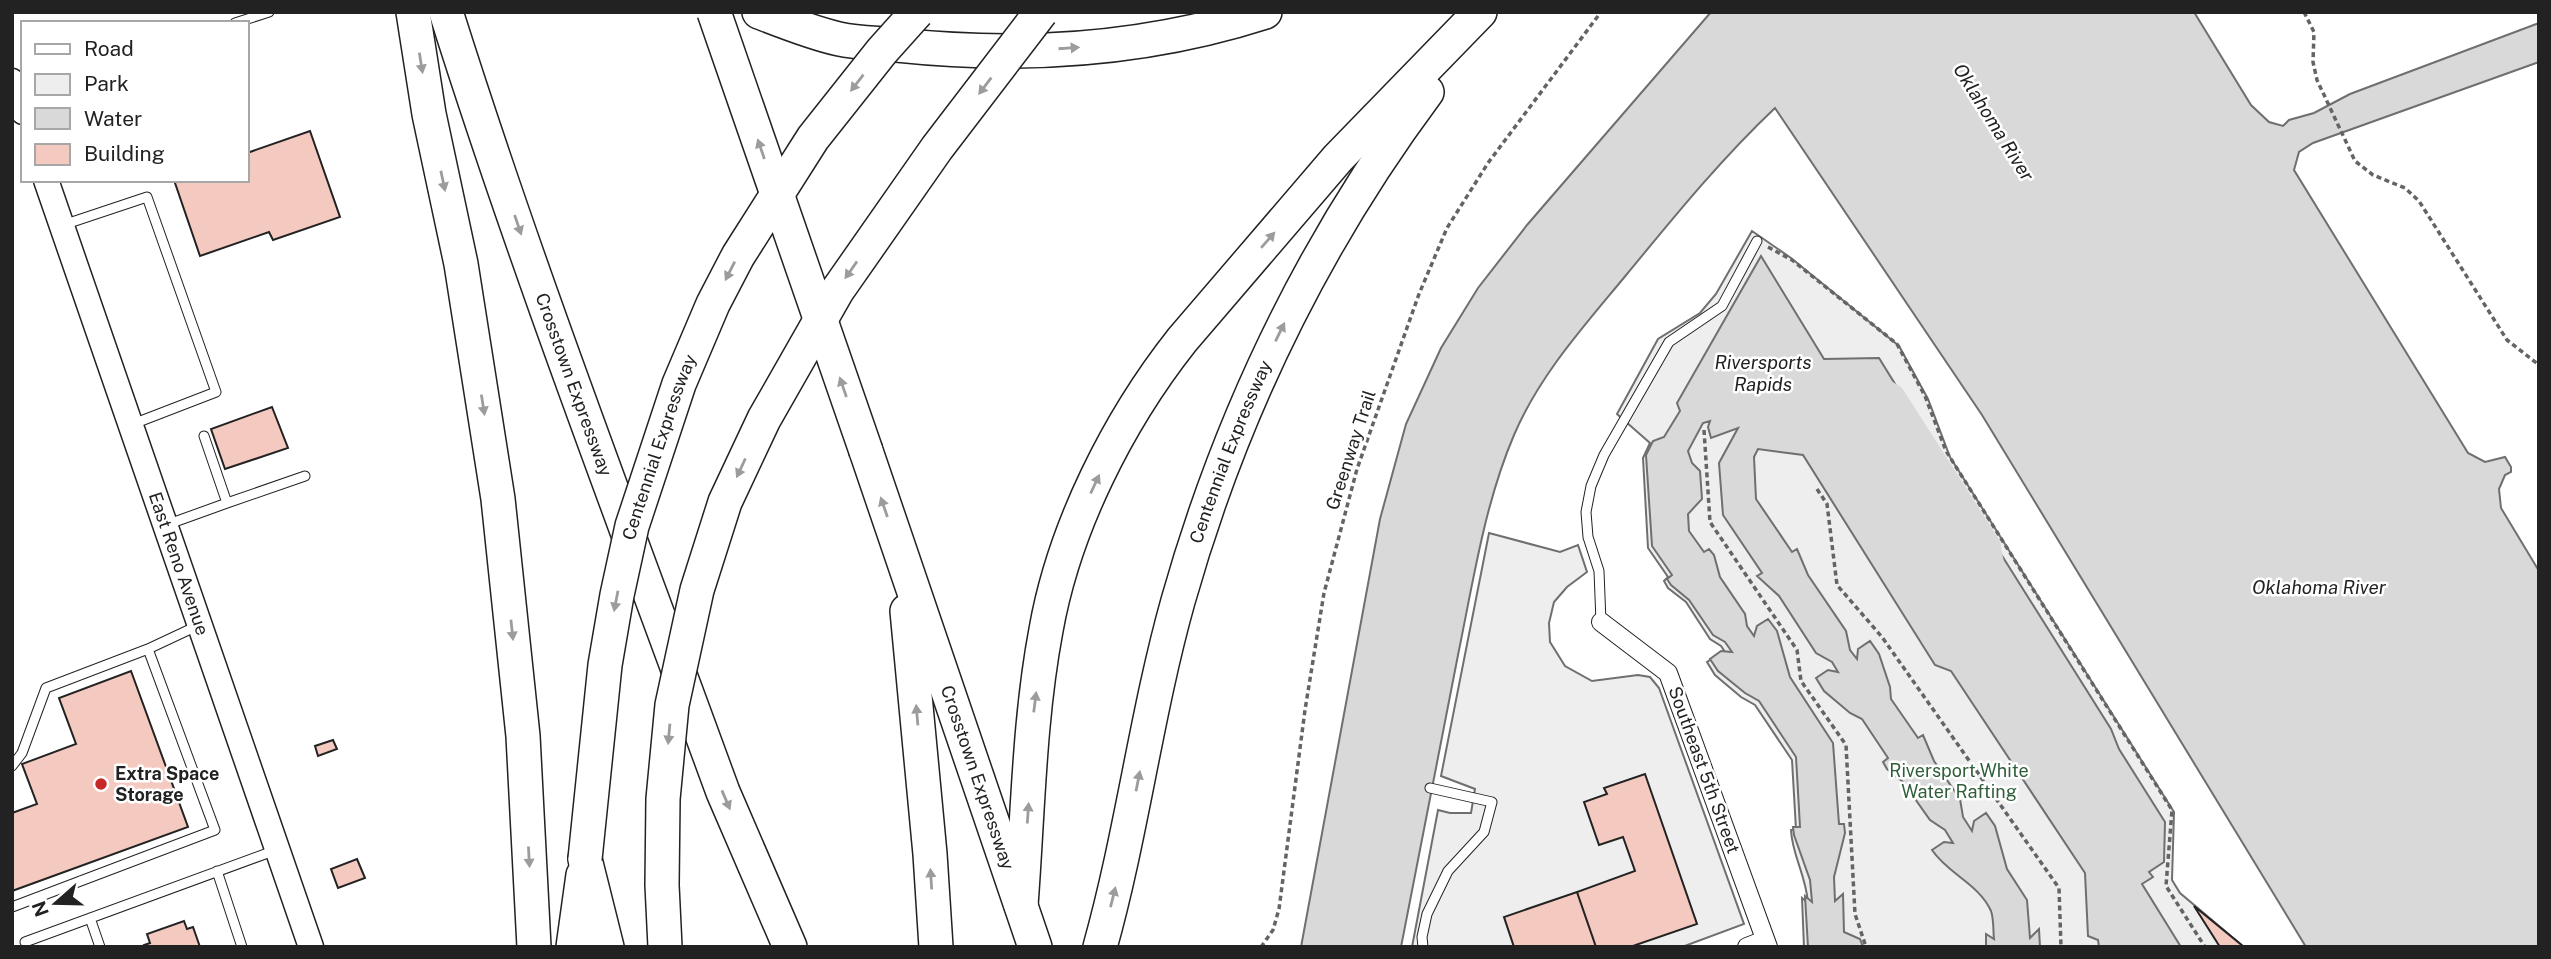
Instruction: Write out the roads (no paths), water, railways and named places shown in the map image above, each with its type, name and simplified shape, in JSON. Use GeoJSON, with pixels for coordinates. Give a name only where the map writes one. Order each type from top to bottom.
{"type":"FeatureCollection","features":[{"type":"Feature","properties":{"kind":"highway"},"geometry":{"type":"LineString","coordinates":[[413,12],[429,114],[461,264],[498,499],[523,736],[534,947]]}},
{"type":"Feature","properties":{"kind":"highway","name":"Crosstown Expressway"},"geometry":{"type":"LineString","coordinates":[[446,12],[570,374],[723,792],[790,947]]}},
{"type":"Feature","properties":{"kind":"highway","name":"Crosstown Expressway"},"geometry":{"type":"LineString","coordinates":[[714,12],[1035,947]]}},
{"type":"Feature","properties":{"kind":"highway"},"geometry":{"type":"LineString","coordinates":[[759,12],[841,39],[931,49],[1006,52],[1090,47],[1181,35],[1265,12]]}},
{"type":"Feature","properties":{"kind":"highway","name":"Centennial Expressway"},"geometry":{"type":"LineString","coordinates":[[573,947],[605,665],[617,595],[632,526],[679,384],[713,304],[738,257],[806,149],[882,51],[917,12]]}},
{"type":"Feature","properties":{"kind":"highway"},"geometry":{"type":"LineString","coordinates":[[665,947],[662,885],[663,799],[672,705],[697,590],[725,502],[764,419],[837,291],[937,148],[1041,12]]}},
{"type":"Feature","properties":{"kind":"highway"},"geometry":{"type":"LineString","coordinates":[[1021,905],[1034,715],[1046,627],[1055,591],[1082,513],[1119,432],[1155,375],[1182,340],[1338,158],[1480,12]]}},
{"type":"Feature","properties":{"kind":"highway","name":"Centennial Expressway"},"geometry":{"type":"LineString","coordinates":[[1100,947],[1125,848],[1149,723],[1177,603],[1212,490],[1255,383],[1311,271],[1371,169],[1486,12]]}},
{"type":"Feature","properties":{"kind":"highway"},"geometry":{"type":"LineString","coordinates":[[903,562],[936,947]]}},
{"type":"Feature","properties":{"kind":"highway"},"geometry":{"type":"LineString","coordinates":[[585,859],[607,947]]}},
{"type":"Feature","properties":{"kind":"main road","name":"East Reno Avenue"},"geometry":{"type":"LineString","coordinates":[[47,182],[311,947]]}},
{"type":"Feature","properties":{"kind":"street","name":"Southeast 5th Street"},"geometry":{"type":"LineString","coordinates":[[1601,622],[1668,673],[1767,943]]}},
{"type":"Feature","properties":{"kind":"street"},"geometry":{"type":"LineString","coordinates":[[1747,947],[1767,943]]}},
{"type":"Feature","properties":{"kind":"lane"},"geometry":{"type":"LineString","coordinates":[[241,21],[269,12]]}},
{"type":"Feature","properties":{"kind":"lane"},"geometry":{"type":"LineString","coordinates":[[61,226],[148,197],[216,392],[130,425]]}},
{"type":"Feature","properties":{"kind":"lane"},"geometry":{"type":"LineString","coordinates":[[1601,622],[1599,571],[1588,537],[1586,512],[1591,486],[1604,455],[1669,342],[1722,306],[1751,262],[1757,241]]}},
{"type":"Feature","properties":{"kind":"lane"},"geometry":{"type":"LineString","coordinates":[[204,436],[228,503]]}},
{"type":"Feature","properties":{"kind":"lane"},"geometry":{"type":"LineString","coordinates":[[164,526],[305,476]]}},
{"type":"Feature","properties":{"kind":"lane"},"geometry":{"type":"LineString","coordinates":[[12,766],[22,753],[46,688],[148,649],[198,625]]}},
{"type":"Feature","properties":{"kind":"lane"},"geometry":{"type":"LineString","coordinates":[[12,908],[215,830],[148,649]]}},
{"type":"Feature","properties":{"kind":"lane"},"geometry":{"type":"LineString","coordinates":[[1423,947],[1422,937],[1427,914],[1448,871],[1484,832],[1492,802],[1430,788]]}},
{"type":"Feature","properties":{"kind":"lane"},"geometry":{"type":"LineString","coordinates":[[25,942],[276,850]]}},
{"type":"Feature","properties":{"kind":"lane"},"geometry":{"type":"LineString","coordinates":[[217,871],[243,947]]}},
{"type":"Feature","properties":{"kind":"lane"},"geometry":{"type":"LineString","coordinates":[[90,918],[100,947]]}},
{"type":"Feature","properties":{"kind":"water","name":"Oklahoma River"},"geometry":{"type":"Polygon","coordinates":[[[1711,12],[2194,12],[2251,105],[2269,122],[2283,126],[2289,120],[2314,113],[2350,94],[2539,23],[2539,62],[2313,143],[2299,152],[2294,170],[2468,453],[2485,462],[2505,457],[2511,467],[2511,472],[2505,475],[2499,489],[2501,508],[2539,571],[2539,947],[2306,947],[1982,415],[1775,108],[1698,189],[1580,331],[1537,391],[1514,435],[1495,487],[1481,541],[1401,947],[1301,947],[1380,519],[1406,424],[1441,348],[1478,288],[1527,225],[1711,12]]]}},
{"type":"Feature","properties":{"kind":"water","name":"Riversports Rapids"},"geometry":{"type":"Polygon","coordinates":[[[1761,256],[1824,359],[1879,358],[1900,392],[1890,398],[1983,548],[1994,543],[2111,729],[2119,749],[2165,822],[2164,862],[2149,872],[2153,877],[2142,884],[2181,947],[2099,947],[2098,940],[2088,936],[2085,873],[1951,671],[1935,665],[1803,455],[1758,449],[1754,457],[1756,499],[1792,552],[1797,549],[1808,575],[1846,631],[1850,650],[1857,659],[1858,649],[1870,641],[1879,654],[1890,687],[1891,699],[1918,738],[1923,735],[1934,761],[1960,799],[1963,817],[1972,831],[1974,821],[1986,813],[1995,826],[2007,869],[2027,900],[2030,938],[2039,929],[2040,947],[1986,947],[1986,934],[1994,939],[1991,911],[1986,902],[1932,850],[1944,842],[1953,843],[1945,830],[1930,820],[1903,782],[1887,769],[1883,762],[1888,758],[1862,719],[1850,713],[1824,691],[1816,678],[1828,670],[1838,672],[1832,662],[1816,653],[1779,596],[1757,576],[1762,573],[1723,515],[1719,463],[1738,428],[1711,438],[1708,427],[1710,421],[1703,423],[1688,451],[1692,463],[1700,471],[1702,499],[1688,514],[1689,531],[1704,552],[1709,549],[1714,555],[1720,577],[1745,614],[1747,626],[1754,636],[1757,626],[1768,619],[1777,631],[1790,677],[1833,743],[1839,824],[1844,824],[1845,833],[1834,877],[1835,901],[1843,894],[1844,932],[1860,939],[1863,947],[1808,947],[1805,896],[1812,902],[1810,880],[1793,827],[1800,827],[1796,757],[1759,701],[1718,671],[1710,659],[1721,651],[1732,652],[1725,642],[1713,635],[1689,600],[1671,585],[1667,579],[1672,575],[1652,546],[1646,455],[1653,441],[1664,437],[1680,411],[1677,403],[1761,256]]]}},
{"type":"Feature","properties":{"kind":"waterway"},"geometry":{"type":"LineString","coordinates":[[1869,383],[1874,383],[1894,395],[1990,545],[1995,572]]}},
{"type":"Feature","properties":{"kind":"place","name":"Extra Space Storage"},"geometry":{"type":"Point","coordinates":[101,784]}},
{"type":"Feature","properties":{"kind":"park label","name":"Riversport White Water Rafting"},"geometry":{"type":"Point","coordinates":[1959,781]}}]}
